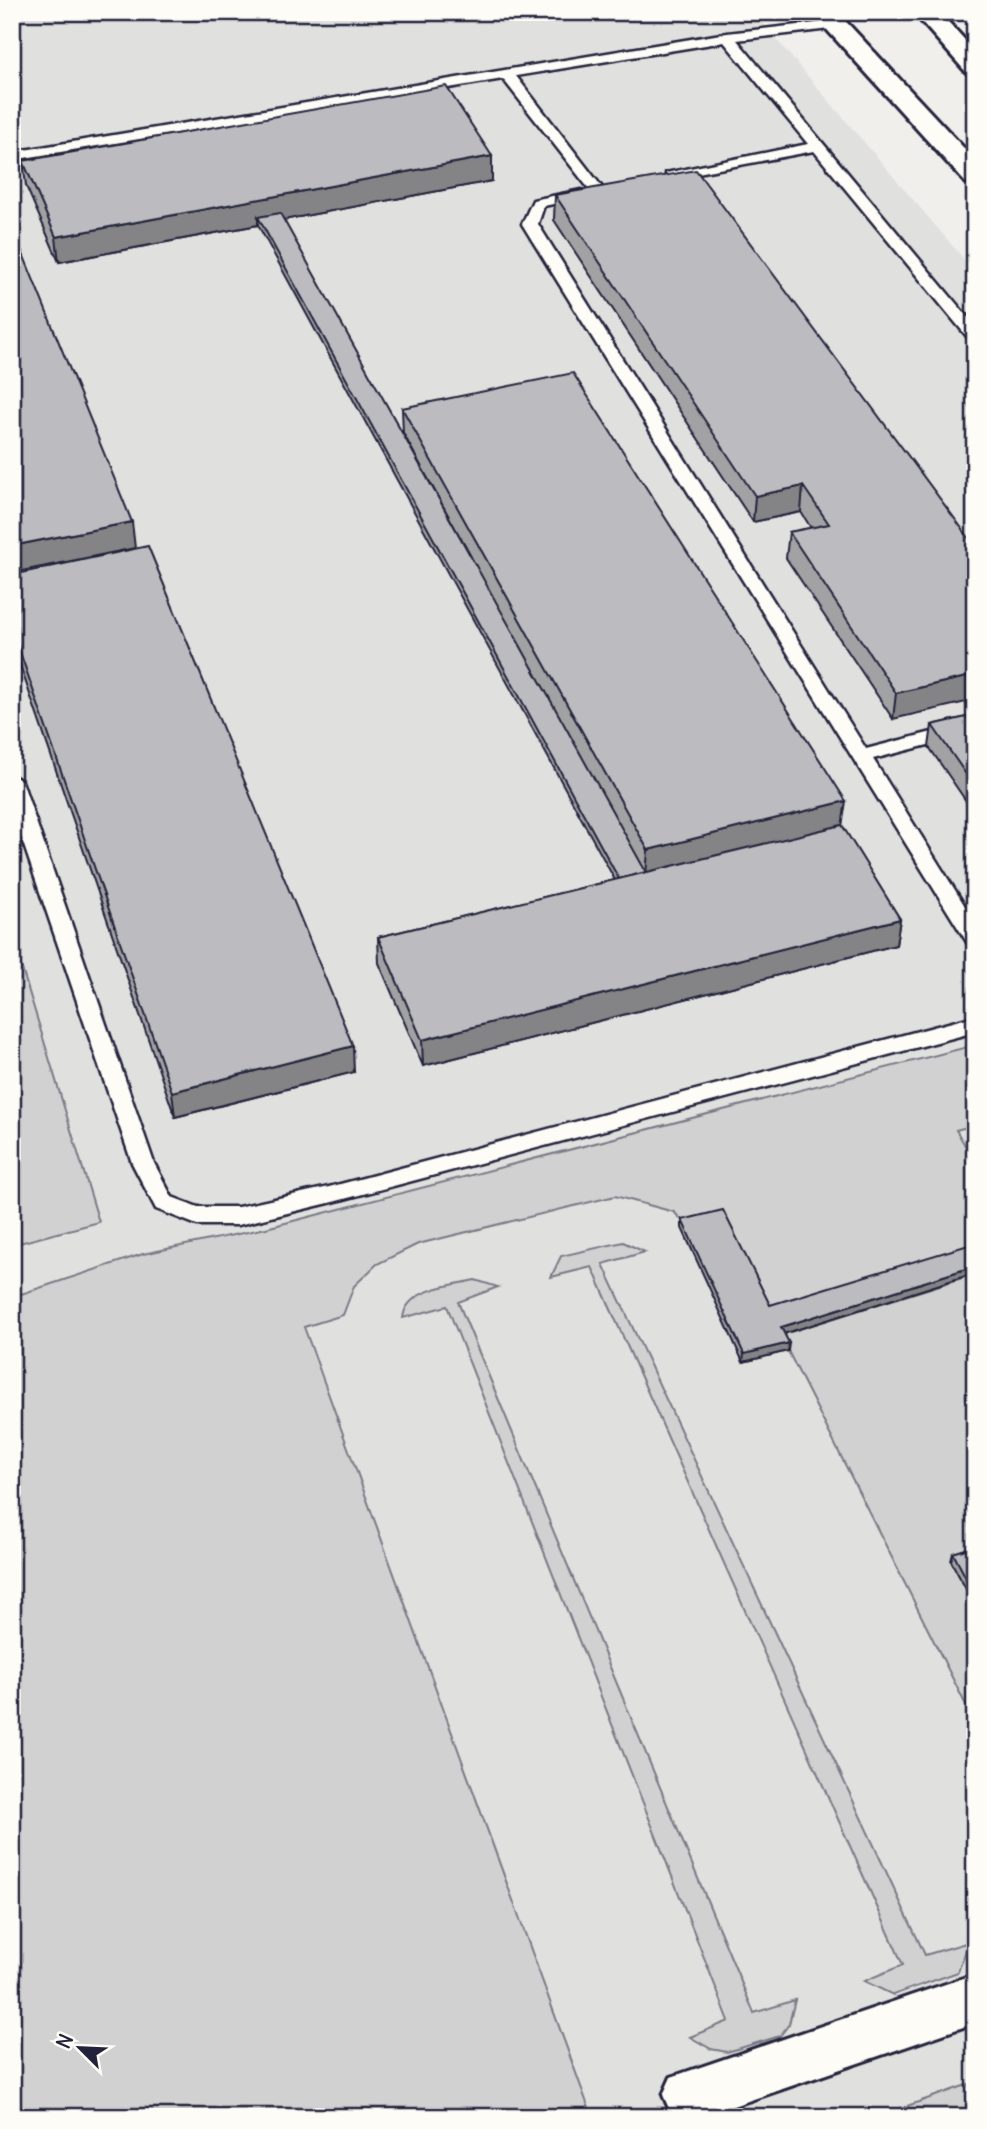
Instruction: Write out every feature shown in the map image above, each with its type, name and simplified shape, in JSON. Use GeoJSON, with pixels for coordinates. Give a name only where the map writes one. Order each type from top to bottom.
{"type":"FeatureCollection","features":[{"type":"Feature","properties":{"kind":"street"},"geometry":{"type":"LineString","coordinates":[[925,12],[975,66]]}},
{"type":"Feature","properties":{"kind":"street"},"geometry":{"type":"LineString","coordinates":[[828,18],[975,176]]}},
{"type":"Feature","properties":{"kind":"street"},"geometry":{"type":"LineString","coordinates":[[689,2095],[975,1998]]}},
{"type":"Feature","properties":{"kind":"lane"},"geometry":{"type":"LineString","coordinates":[[12,156],[828,18]]}},
{"type":"Feature","properties":{"kind":"lane"},"geometry":{"type":"LineString","coordinates":[[727,37],[975,337]]}},
{"type":"Feature","properties":{"kind":"lane"},"geometry":{"type":"LineString","coordinates":[[506,73],[605,190],[538,203],[530,224],[975,939]]}},
{"type":"Feature","properties":{"kind":"lane"},"geometry":{"type":"LineString","coordinates":[[653,180],[817,146]]}},
{"type":"Feature","properties":{"kind":"lane"},"geometry":{"type":"LineString","coordinates":[[862,756],[975,727]]}},
{"type":"Feature","properties":{"kind":"lane"},"geometry":{"type":"LineString","coordinates":[[12,782],[143,1163],[164,1203],[197,1216],[238,1216],[329,1195],[975,1024]]}},
{"type":"Feature","properties":{"kind":"shaded area"},"geometry":{"type":"Polygon","coordinates":[[[12,12],[753,12],[975,272],[975,2082],[876,2117],[592,2117],[304,1326],[143,1254],[12,1297],[12,12]]]}},
{"type":"Feature","properties":{"kind":"shaded area"},"geometry":{"type":"Polygon","coordinates":[[[12,936],[99,1222],[12,1245],[12,936]]]}},
{"type":"Feature","properties":{"kind":"shaded area"},"geometry":{"type":"Polygon","coordinates":[[[975,1045],[975,1125],[956,1130],[975,1162],[975,1250],[769,1312],[674,1212],[615,1196],[418,1244],[377,1264],[354,1286],[343,1315],[304,1327],[592,2117],[12,2117],[12,1297],[143,1254],[266,1228],[975,1045]]]}},
{"type":"Feature","properties":{"kind":"shaded area"},"geometry":{"type":"Polygon","coordinates":[[[623,1242],[645,1252],[603,1264],[925,1955],[969,1942],[958,1972],[893,1995],[864,1981],[903,1965],[592,1267],[551,1277],[561,1256],[623,1242]]]}},
{"type":"Feature","properties":{"kind":"shaded area"},"geometry":{"type":"Polygon","coordinates":[[[975,1274],[975,1723],[780,1335],[975,1274]]]}},
{"type":"Feature","properties":{"kind":"shaded area"},"geometry":{"type":"Polygon","coordinates":[[[475,1280],[498,1287],[458,1302],[754,2013],[795,2000],[789,2024],[780,2036],[727,2052],[711,2049],[690,2037],[729,2021],[447,1306],[403,1318],[412,1300],[421,1294],[475,1280]]]}},
{"type":"Feature","properties":{"kind":"shaded area"},"geometry":{"type":"Polygon","coordinates":[[[975,2082],[975,2117],[876,2117],[975,2082]]]}},
{"type":"Feature","properties":{"kind":"building"},"geometry":{"type":"Polygon","coordinates":[[[446,86],[492,156],[56,237],[23,161],[446,86]]]}},
{"type":"Feature","properties":{"kind":"building"},"geometry":{"type":"Polygon","coordinates":[[[696,170],[975,546],[975,675],[896,693],[789,532],[829,524],[803,486],[755,496],[555,195],[696,170]]]}},
{"type":"Feature","properties":{"kind":"building"},"geometry":{"type":"Polygon","coordinates":[[[280,213],[646,872],[619,879],[258,217],[280,213]]]}},
{"type":"Feature","properties":{"kind":"building"},"geometry":{"type":"Polygon","coordinates":[[[12,227],[132,522],[12,546],[12,227]]]}},
{"type":"Feature","properties":{"kind":"building"},"geometry":{"type":"Polygon","coordinates":[[[573,373],[846,801],[648,850],[402,408],[573,373]]]}},
{"type":"Feature","properties":{"kind":"building"},"geometry":{"type":"Polygon","coordinates":[[[148,546],[353,1046],[172,1092],[12,629],[12,575],[148,546]]]}},
{"type":"Feature","properties":{"kind":"building"},"geometry":{"type":"Polygon","coordinates":[[[975,715],[975,778],[970,780],[932,725],[975,715]]]}},
{"type":"Feature","properties":{"kind":"building"},"geometry":{"type":"Polygon","coordinates":[[[842,825],[900,919],[422,1040],[378,937],[842,825]]]}},
{"type":"Feature","properties":{"kind":"building"},"geometry":{"type":"Polygon","coordinates":[[[723,1210],[770,1305],[975,1243],[975,1266],[781,1327],[789,1343],[744,1354],[682,1220],[723,1210]]]}},
{"type":"Feature","properties":{"kind":"building"},"geometry":{"type":"Polygon","coordinates":[[[975,1546],[975,1595],[953,1553],[975,1546]]]}}]}
